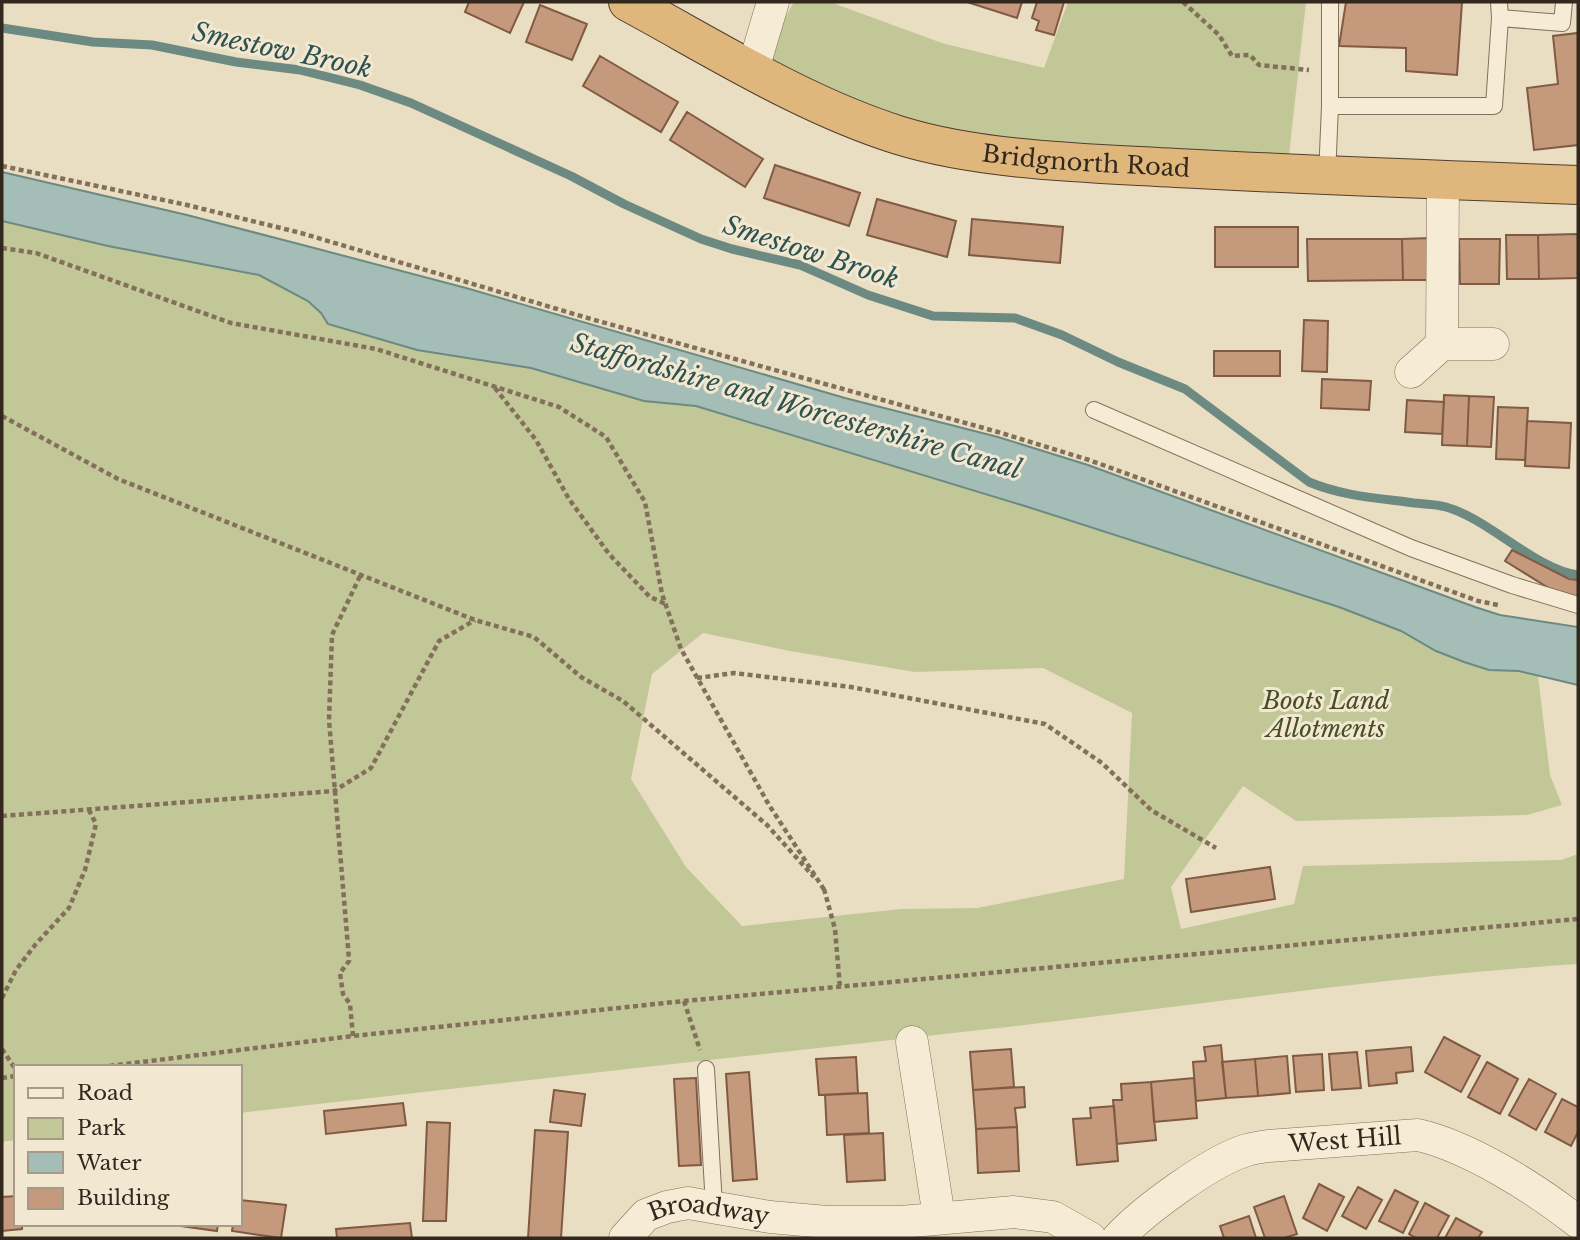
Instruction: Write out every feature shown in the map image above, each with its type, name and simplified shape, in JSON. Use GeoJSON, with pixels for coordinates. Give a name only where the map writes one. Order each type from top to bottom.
{"type":"FeatureCollection","features":[{"type":"Feature","properties":{"kind":"highway","name":"Bridgnorth Road"},"geometry":{"type":"LineString","coordinates":[[628,2],[856,120],[901,135],[959,148],[1095,164],[1578,185]]}},
{"type":"Feature","properties":{"kind":"street"},"geometry":{"type":"LineString","coordinates":[[753,69],[773,2]]}},
{"type":"Feature","properties":{"kind":"street"},"geometry":{"type":"LineString","coordinates":[[1442,344],[1443,180]]}},
{"type":"Feature","properties":{"kind":"street"},"geometry":{"type":"LineString","coordinates":[[1411,372],[1442,344],[1493,344]]}},
{"type":"Feature","properties":{"kind":"street"},"geometry":{"type":"LineString","coordinates":[[912,1042],[939,1217]]}},
{"type":"Feature","properties":{"kind":"street","name":"West Hill"},"geometry":{"type":"LineString","coordinates":[[1118,1238],[1133,1222],[1159,1202],[1220,1163],[1246,1150],[1418,1135],[1437,1139],[1513,1178],[1578,1222]]}},
{"type":"Feature","properties":{"kind":"street","name":"Broadway"},"geometry":{"type":"LineString","coordinates":[[625,1238],[646,1215],[688,1203],[770,1217],[900,1230],[939,1217],[1027,1213],[1053,1217],[1090,1238]]}},
{"type":"Feature","properties":{"kind":"lane"},"geometry":{"type":"LineString","coordinates":[[1327,176],[1330,2]]}},
{"type":"Feature","properties":{"kind":"lane"},"geometry":{"type":"LineString","coordinates":[[1330,106],[1494,106],[1499,10],[1562,23],[1564,2]]}},
{"type":"Feature","properties":{"kind":"lane"},"geometry":{"type":"LineString","coordinates":[[1094,410],[1411,548],[1512,585],[1578,605]]}},
{"type":"Feature","properties":{"kind":"lane"},"geometry":{"type":"LineString","coordinates":[[706,1069],[714,1206]]}},
{"type":"Feature","properties":{"kind":"path"},"geometry":{"type":"LineString","coordinates":[[1183,2],[1219,35],[1232,56],[1250,55],[1259,65],[1329,72]]}},
{"type":"Feature","properties":{"kind":"path"},"geometry":{"type":"LineString","coordinates":[[2,166],[187,205],[301,233],[567,312],[998,432],[1089,460],[1478,601],[1500,606]]}},
{"type":"Feature","properties":{"kind":"path"},"geometry":{"type":"LineString","coordinates":[[2,248],[36,253],[231,323],[376,349],[559,407],[606,437],[645,502],[662,594],[681,649],[769,805],[825,891],[835,929],[840,988]]}},
{"type":"Feature","properties":{"kind":"path"},"geometry":{"type":"LineString","coordinates":[[494,388],[536,440],[569,499],[609,554],[650,597],[666,604]]}},
{"type":"Feature","properties":{"kind":"path"},"geometry":{"type":"LineString","coordinates":[[2,416],[118,479],[475,620],[534,637],[581,677],[623,701],[767,825],[825,891]]}},
{"type":"Feature","properties":{"kind":"path"},"geometry":{"type":"LineString","coordinates":[[353,1036],[350,1004],[343,993],[340,974],[349,961],[329,720],[332,635],[361,574]]}},
{"type":"Feature","properties":{"kind":"path"},"geometry":{"type":"LineString","coordinates":[[2,816],[334,791],[371,768],[439,642],[475,620]]}},
{"type":"Feature","properties":{"kind":"path"},"geometry":{"type":"LineString","coordinates":[[697,678],[734,673],[851,687],[1045,724],[1102,763],[1152,810],[1216,848]]}},
{"type":"Feature","properties":{"kind":"path"},"geometry":{"type":"LineString","coordinates":[[2,998],[16,970],[69,908],[85,870],[96,824],[89,810]]}},
{"type":"Feature","properties":{"kind":"path"},"geometry":{"type":"LineString","coordinates":[[117,1065],[353,1036],[684,1001],[1578,919]]}},
{"type":"Feature","properties":{"kind":"path"},"geometry":{"type":"LineString","coordinates":[[684,1001],[706,1069]]}},
{"type":"Feature","properties":{"kind":"path"},"geometry":{"type":"LineString","coordinates":[[2,1049],[14,1067]]}},
{"type":"Feature","properties":{"kind":"green space"},"geometry":{"type":"Polygon","coordinates":[[[794,2],[830,2],[942,43],[1044,68],[1068,2],[1306,2],[1288,164],[947,139],[759,64],[794,2]]]}},
{"type":"Feature","properties":{"kind":"green space","name":"Boots Land Allotments"},"geometry":{"type":"Polygon","coordinates":[[[2,221],[108,246],[259,275],[308,301],[328,324],[417,350],[531,368],[644,401],[696,406],[1028,507],[1339,607],[1401,631],[1436,651],[1489,670],[1519,671],[1538,676],[1550,775],[1562,805],[1527,815],[1296,821],[1243,786],[1171,887],[1181,929],[1294,904],[1303,866],[1561,860],[1578,854],[1578,964],[1353,985],[242,1113],[242,1065],[14,1065],[14,1140],[2,1142],[2,221]],[[703,633],[652,674],[631,779],[686,867],[742,926],[901,909],[977,908],[1124,879],[1132,713],[1043,668],[915,672],[703,633]]]}},
{"type":"Feature","properties":{"kind":"water","name":"Staffordshire and Worcestershire Canal"},"geometry":{"type":"Polygon","coordinates":[[[2,172],[187,215],[466,288],[845,398],[998,437],[1088,465],[1475,607],[1500,615],[1578,627],[1578,685],[1519,671],[1489,670],[1436,651],[1401,631],[1339,607],[1028,507],[696,406],[644,401],[531,368],[417,350],[328,324],[308,301],[259,275],[108,246],[2,221],[2,172]]]}},
{"type":"Feature","properties":{"kind":"building"},"geometry":{"type":"Polygon","coordinates":[[[469,2],[524,2],[510,33],[465,12],[469,2]]]}},
{"type":"Feature","properties":{"kind":"building"},"geometry":{"type":"Polygon","coordinates":[[[967,2],[1022,2],[1017,18],[967,2]]]}},
{"type":"Feature","properties":{"kind":"building"},"geometry":{"type":"Polygon","coordinates":[[[1037,2],[1064,2],[1054,35],[1036,30],[1039,21],[1032,18],[1037,2]]]}},
{"type":"Feature","properties":{"kind":"building"},"geometry":{"type":"Polygon","coordinates":[[[1346,2],[1462,2],[1457,75],[1406,71],[1406,48],[1339,46],[1346,2]]]}},
{"type":"Feature","properties":{"kind":"building"},"geometry":{"type":"Polygon","coordinates":[[[540,5],[587,24],[572,60],[526,42],[540,5]]]}},
{"type":"Feature","properties":{"kind":"building"},"geometry":{"type":"Polygon","coordinates":[[[1578,33],[1578,145],[1534,150],[1527,88],[1558,84],[1553,36],[1578,33]]]}},
{"type":"Feature","properties":{"kind":"building"},"geometry":{"type":"Polygon","coordinates":[[[600,56],[678,102],[661,132],[583,86],[600,56]]]}},
{"type":"Feature","properties":{"kind":"building"},"geometry":{"type":"Polygon","coordinates":[[[687,112],[763,159],[745,187],[670,140],[687,112]]]}},
{"type":"Feature","properties":{"kind":"building"},"geometry":{"type":"Polygon","coordinates":[[[775,165],[860,193],[849,226],[764,198],[775,165]]]}},
{"type":"Feature","properties":{"kind":"building"},"geometry":{"type":"Polygon","coordinates":[[[877,199],[956,221],[947,257],[867,235],[877,199]]]}},
{"type":"Feature","properties":{"kind":"building"},"geometry":{"type":"Polygon","coordinates":[[[972,219],[1063,227],[1060,263],[969,255],[972,219]]]}},
{"type":"Feature","properties":{"kind":"building"},"geometry":{"type":"Polygon","coordinates":[[[1215,227],[1298,227],[1298,267],[1215,267],[1215,227]]]}},
{"type":"Feature","properties":{"kind":"building"},"geometry":{"type":"Polygon","coordinates":[[[1578,234],[1578,278],[1539,279],[1538,235],[1578,234]]]}},
{"type":"Feature","properties":{"kind":"building"},"geometry":{"type":"Polygon","coordinates":[[[1506,235],[1538,235],[1539,279],[1507,279],[1506,235]]]}},
{"type":"Feature","properties":{"kind":"building"},"geometry":{"type":"Polygon","coordinates":[[[1430,238],[1430,280],[1403,280],[1402,239],[1430,238]]]}},
{"type":"Feature","properties":{"kind":"building"},"geometry":{"type":"Polygon","coordinates":[[[1307,239],[1402,239],[1403,280],[1308,281],[1307,239]]]}},
{"type":"Feature","properties":{"kind":"building"},"geometry":{"type":"Polygon","coordinates":[[[1459,239],[1500,239],[1499,284],[1460,284],[1459,239]]]}},
{"type":"Feature","properties":{"kind":"building"},"geometry":{"type":"Polygon","coordinates":[[[1304,320],[1328,321],[1327,372],[1302,371],[1304,320]]]}},
{"type":"Feature","properties":{"kind":"building"},"geometry":{"type":"Polygon","coordinates":[[[1214,351],[1280,351],[1280,376],[1214,376],[1214,351]]]}},
{"type":"Feature","properties":{"kind":"building"},"geometry":{"type":"Polygon","coordinates":[[[1322,379],[1371,381],[1369,410],[1321,408],[1322,379]]]}},
{"type":"Feature","properties":{"kind":"building"},"geometry":{"type":"Polygon","coordinates":[[[1444,395],[1469,396],[1467,446],[1442,445],[1444,395]]]}},
{"type":"Feature","properties":{"kind":"building"},"geometry":{"type":"Polygon","coordinates":[[[1469,396],[1494,397],[1491,447],[1467,446],[1469,396]]]}},
{"type":"Feature","properties":{"kind":"building"},"geometry":{"type":"Polygon","coordinates":[[[1407,400],[1444,402],[1442,434],[1405,432],[1407,400]]]}},
{"type":"Feature","properties":{"kind":"building"},"geometry":{"type":"Polygon","coordinates":[[[1498,407],[1528,408],[1525,460],[1496,459],[1498,407]]]}},
{"type":"Feature","properties":{"kind":"building"},"geometry":{"type":"Polygon","coordinates":[[[1527,421],[1571,423],[1569,468],[1525,466],[1527,421]]]}},
{"type":"Feature","properties":{"kind":"building"},"geometry":{"type":"Polygon","coordinates":[[[1512,550],[1569,579],[1578,580],[1578,598],[1563,597],[1505,561],[1512,550]]]}},
{"type":"Feature","properties":{"kind":"building"},"geometry":{"type":"Polygon","coordinates":[[[1270,867],[1275,899],[1191,912],[1186,879],[1270,867]]]}},
{"type":"Feature","properties":{"kind":"building"},"geometry":{"type":"Polygon","coordinates":[[[1444,1037],[1480,1056],[1461,1092],[1425,1072],[1444,1037]]]}},
{"type":"Feature","properties":{"kind":"building"},"geometry":{"type":"Polygon","coordinates":[[[1221,1045],[1226,1098],[1196,1101],[1193,1062],[1206,1061],[1204,1047],[1221,1045]]]}},
{"type":"Feature","properties":{"kind":"building"},"geometry":{"type":"Polygon","coordinates":[[[1411,1047],[1413,1071],[1396,1073],[1397,1083],[1369,1086],[1366,1051],[1411,1047]]]}},
{"type":"Feature","properties":{"kind":"building"},"geometry":{"type":"Polygon","coordinates":[[[1011,1049],[1014,1087],[973,1090],[970,1052],[1011,1049]]]}},
{"type":"Feature","properties":{"kind":"building"},"geometry":{"type":"Polygon","coordinates":[[[1357,1052],[1361,1088],[1332,1090],[1329,1054],[1357,1052]]]}},
{"type":"Feature","properties":{"kind":"building"},"geometry":{"type":"Polygon","coordinates":[[[1322,1054],[1324,1090],[1296,1092],[1293,1056],[1322,1054]]]}},
{"type":"Feature","properties":{"kind":"building"},"geometry":{"type":"Polygon","coordinates":[[[1287,1056],[1290,1093],[1258,1096],[1255,1059],[1287,1056]]]}},
{"type":"Feature","properties":{"kind":"building"},"geometry":{"type":"Polygon","coordinates":[[[856,1057],[858,1093],[819,1095],[816,1059],[856,1057]]]}},
{"type":"Feature","properties":{"kind":"building"},"geometry":{"type":"Polygon","coordinates":[[[1255,1059],[1258,1096],[1226,1098],[1222,1062],[1255,1059]]]}},
{"type":"Feature","properties":{"kind":"building"},"geometry":{"type":"Polygon","coordinates":[[[1487,1062],[1518,1079],[1500,1114],[1468,1097],[1487,1062]]]}},
{"type":"Feature","properties":{"kind":"building"},"geometry":{"type":"Polygon","coordinates":[[[749,1072],[757,1179],[733,1181],[726,1074],[749,1072]]]}},
{"type":"Feature","properties":{"kind":"building"},"geometry":{"type":"Polygon","coordinates":[[[696,1078],[701,1165],[679,1166],[674,1079],[696,1078]]]}},
{"type":"Feature","properties":{"kind":"building"},"geometry":{"type":"Polygon","coordinates":[[[1194,1078],[1197,1118],[1154,1122],[1151,1082],[1194,1078]]]}},
{"type":"Feature","properties":{"kind":"building"},"geometry":{"type":"Polygon","coordinates":[[[1529,1079],[1556,1094],[1536,1130],[1509,1115],[1529,1079]]]}},
{"type":"Feature","properties":{"kind":"building"},"geometry":{"type":"Polygon","coordinates":[[[1151,1082],[1156,1140],[1117,1144],[1113,1100],[1122,1100],[1121,1084],[1151,1082]]]}},
{"type":"Feature","properties":{"kind":"building"},"geometry":{"type":"Polygon","coordinates":[[[1024,1087],[1025,1107],[1015,1108],[1017,1127],[976,1129],[973,1090],[1024,1087]]]}},
{"type":"Feature","properties":{"kind":"building"},"geometry":{"type":"Polygon","coordinates":[[[554,1090],[585,1094],[581,1126],[550,1122],[554,1090]]]}},
{"type":"Feature","properties":{"kind":"building"},"geometry":{"type":"Polygon","coordinates":[[[867,1093],[869,1133],[827,1135],[825,1095],[867,1093]]]}},
{"type":"Feature","properties":{"kind":"building"},"geometry":{"type":"Polygon","coordinates":[[[1562,1099],[1578,1107],[1578,1132],[1571,1146],[1545,1132],[1562,1099]]]}},
{"type":"Feature","properties":{"kind":"building"},"geometry":{"type":"Polygon","coordinates":[[[403,1103],[406,1125],[326,1134],[324,1111],[403,1103]]]}},
{"type":"Feature","properties":{"kind":"building"},"geometry":{"type":"Polygon","coordinates":[[[1114,1106],[1118,1161],[1077,1165],[1073,1119],[1091,1118],[1090,1108],[1114,1106]]]}},
{"type":"Feature","properties":{"kind":"building"},"geometry":{"type":"Polygon","coordinates":[[[427,1122],[450,1123],[446,1221],[423,1221],[427,1122]]]}},
{"type":"Feature","properties":{"kind":"building"},"geometry":{"type":"Polygon","coordinates":[[[1017,1127],[1019,1171],[978,1173],[976,1129],[1017,1127]]]}},
{"type":"Feature","properties":{"kind":"building"},"geometry":{"type":"Polygon","coordinates":[[[535,1130],[568,1132],[561,1238],[528,1238],[535,1130]]]}},
{"type":"Feature","properties":{"kind":"building"},"geometry":{"type":"Polygon","coordinates":[[[883,1133],[885,1180],[847,1182],[844,1135],[883,1133]]]}},
{"type":"Feature","properties":{"kind":"building"},"geometry":{"type":"Polygon","coordinates":[[[1319,1184],[1344,1197],[1327,1231],[1303,1218],[1319,1184]]]}},
{"type":"Feature","properties":{"kind":"building"},"geometry":{"type":"Polygon","coordinates":[[[1358,1187],[1382,1200],[1366,1229],[1342,1216],[1358,1187]]]}},
{"type":"Feature","properties":{"kind":"building"},"geometry":{"type":"Polygon","coordinates":[[[1395,1190],[1418,1202],[1403,1233],[1379,1221],[1395,1190]]]}},
{"type":"Feature","properties":{"kind":"building"},"geometry":{"type":"Polygon","coordinates":[[[14,1196],[14,1226],[22,1226],[22,1229],[2,1231],[2,1197],[14,1196]]]}},
{"type":"Feature","properties":{"kind":"building"},"geometry":{"type":"Polygon","coordinates":[[[1284,1196],[1297,1234],[1284,1238],[1265,1238],[1254,1207],[1284,1196]]]}},
{"type":"Feature","properties":{"kind":"building"},"geometry":{"type":"Polygon","coordinates":[[[242,1200],[286,1205],[281,1238],[232,1231],[233,1226],[242,1226],[242,1200]]]}},
{"type":"Feature","properties":{"kind":"building"},"geometry":{"type":"Polygon","coordinates":[[[1425,1203],[1449,1216],[1437,1238],[1416,1238],[1409,1234],[1425,1203]]]}},
{"type":"Feature","properties":{"kind":"building"},"geometry":{"type":"Polygon","coordinates":[[[1249,1216],[1256,1238],[1224,1238],[1220,1226],[1249,1216]]]}},
{"type":"Feature","properties":{"kind":"building"},"geometry":{"type":"Polygon","coordinates":[[[1456,1218],[1482,1232],[1478,1238],[1445,1238],[1456,1218]]]}},
{"type":"Feature","properties":{"kind":"building"},"geometry":{"type":"Polygon","coordinates":[[[410,1223],[412,1238],[337,1238],[336,1229],[410,1223]]]}},
{"type":"Feature","properties":{"kind":"building"},"geometry":{"type":"Polygon","coordinates":[[[181,1226],[218,1226],[217,1231],[181,1226]]]}},
{"type":"Feature","properties":{"kind":"waterway","name":"Smestow Brook"},"geometry":{"type":"LineString","coordinates":[[2,28],[93,42],[152,45],[236,62],[300,70],[360,85],[411,103],[701,239],[800,265],[868,295],[933,316],[1015,318],[1062,335],[1118,362],[1185,389],[1309,482],[1374,498],[1446,507],[1479,522],[1546,564],[1578,575]]}}]}
